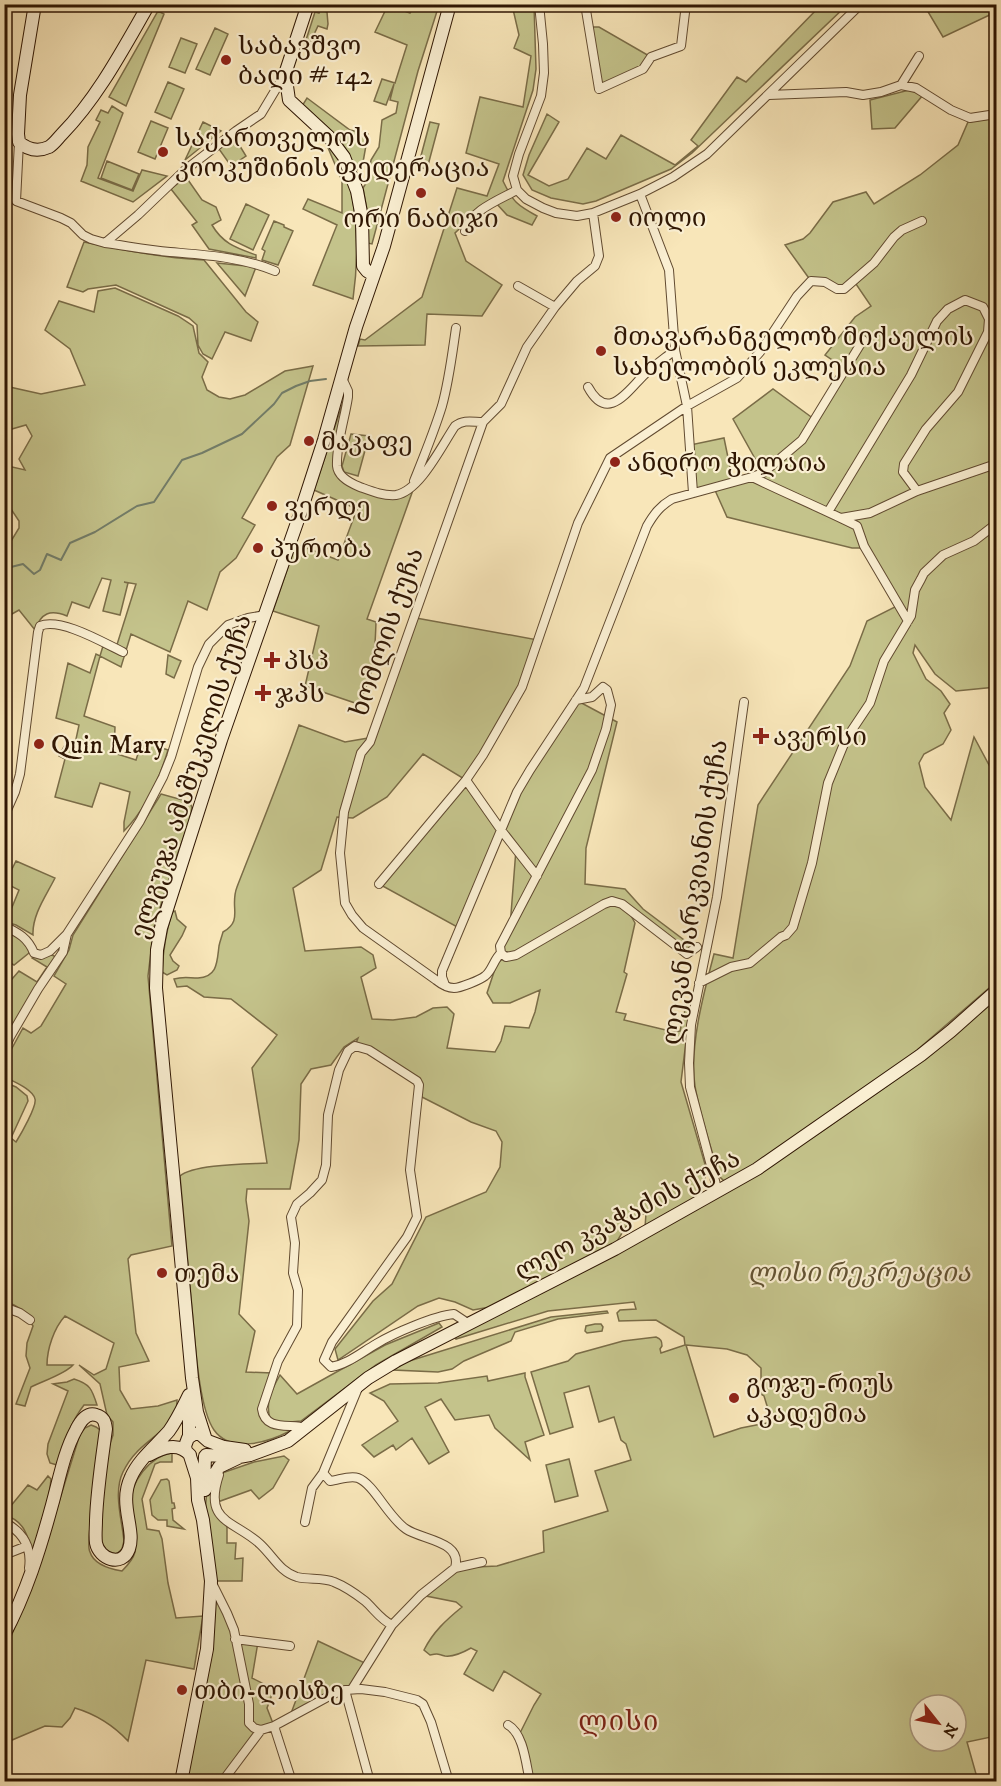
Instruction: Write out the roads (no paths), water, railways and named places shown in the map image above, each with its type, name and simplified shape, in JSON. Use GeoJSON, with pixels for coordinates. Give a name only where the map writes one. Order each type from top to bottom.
{"type":"FeatureCollection","features":[{"type":"Feature","properties":{"kind":"main road"},"geometry":{"type":"LineString","coordinates":[[35,4],[20,95],[18,134],[19,142],[29,150],[48,147],[70,126],[92,99],[149,4]]}},
{"type":"Feature","properties":{"kind":"main road"},"geometry":{"type":"LineString","coordinates":[[308,4],[286,71],[289,100],[329,137],[344,157],[357,191],[362,218],[363,266],[373,275]]}},
{"type":"Feature","properties":{"kind":"main road","name":"ელგუჯა ამაშუკელის ქუჩა"},"geometry":{"type":"LineString","coordinates":[[192,1387],[156,988],[157,950],[161,928],[221,740],[300,514],[392,216],[450,4]]}},
{"type":"Feature","properties":{"kind":"main road","name":"ლეო კვაჭაძის ქუჩა"},"geometry":{"type":"LineString","coordinates":[[238,1453],[264,1450],[288,1441],[358,1386],[396,1361],[615,1249],[757,1169],[896,1073],[951,1031],[996,991]]}},
{"type":"Feature","properties":{"kind":"main road"},"geometry":{"type":"LineString","coordinates":[[181,1782],[207,1649],[211,1581],[200,1490],[185,1446],[189,1438],[192,1387]]}},
{"type":"Feature","properties":{"kind":"main road"},"geometry":{"type":"LineString","coordinates":[[192,1387],[199,1420],[209,1448],[200,1490]]}},
{"type":"Feature","properties":{"kind":"main road"},"geometry":{"type":"LineString","coordinates":[[192,1387],[202,1418],[211,1435],[238,1453]]}},
{"type":"Feature","properties":{"kind":"main road"},"geometry":{"type":"LineString","coordinates":[[4,1635],[26,1588],[69,1447],[80,1423],[87,1416],[94,1414],[105,1421],[97,1502],[97,1546],[106,1558],[112,1560],[125,1557],[129,1549],[130,1536],[126,1492],[132,1473],[169,1431],[192,1387]]}},
{"type":"Feature","properties":{"kind":"main road"},"geometry":{"type":"LineString","coordinates":[[145,1457],[167,1440],[189,1438],[197,1434],[238,1453]]}},
{"type":"Feature","properties":{"kind":"main road"},"geometry":{"type":"LineString","coordinates":[[145,1457],[163,1448],[176,1447],[198,1458],[238,1453]]}},
{"type":"Feature","properties":{"kind":"main road"},"geometry":{"type":"LineString","coordinates":[[163,1448],[178,1452],[184,1457],[200,1490]]}},
{"type":"Feature","properties":{"kind":"main road"},"geometry":{"type":"LineString","coordinates":[[200,1490],[219,1467],[238,1453]]}},
{"type":"Feature","properties":{"kind":"street"},"geometry":{"type":"LineString","coordinates":[[539,4],[544,73],[541,96],[513,176],[517,190],[526,199],[556,213],[577,216],[593,213],[640,194],[673,177],[707,154],[861,4]]}},
{"type":"Feature","properties":{"kind":"street"},"geometry":{"type":"LineString","coordinates":[[585,4],[599,89],[642,69],[651,57],[681,46],[686,4]]}},
{"type":"Feature","properties":{"kind":"street"},"geometry":{"type":"LineString","coordinates":[[901,85],[919,56]]}},
{"type":"Feature","properties":{"kind":"street"},"geometry":{"type":"LineString","coordinates":[[105,243],[185,170],[261,114],[286,71]]}},
{"type":"Feature","properties":{"kind":"street"},"geometry":{"type":"LineString","coordinates":[[769,95],[846,93],[863,95],[901,85],[916,88],[951,110],[970,118],[996,114]]}},
{"type":"Feature","properties":{"kind":"street"},"geometry":{"type":"LineString","coordinates":[[268,103],[280,98],[289,100]]}},
{"type":"Feature","properties":{"kind":"street"},"geometry":{"type":"LineString","coordinates":[[19,142],[16,201],[71,223],[83,235],[105,243],[206,255],[260,265],[275,271]]}},
{"type":"Feature","properties":{"kind":"street"},"geometry":{"type":"LineString","coordinates":[[465,231],[472,217],[517,190]]}},
{"type":"Feature","properties":{"kind":"street"},"geometry":{"type":"LineString","coordinates":[[640,194],[669,270],[675,350],[687,406],[693,493]]}},
{"type":"Feature","properties":{"kind":"street","name":"ხომლის ქუჩა"},"geometry":{"type":"LineString","coordinates":[[445,986],[363,928],[345,903],[340,853],[344,812],[361,753],[370,742],[483,422],[501,404],[527,347],[555,307],[577,281],[595,266],[599,256],[593,213]]}},
{"type":"Feature","properties":{"kind":"street"},"geometry":{"type":"LineString","coordinates":[[379,884],[466,780],[522,687],[578,523],[610,458],[687,406],[744,372],[797,296],[811,281],[825,282],[837,289],[844,289],[874,263],[902,230],[922,221]]}},
{"type":"Feature","properties":{"kind":"street"},"geometry":{"type":"LineString","coordinates":[[518,286],[555,307]]}},
{"type":"Feature","properties":{"kind":"street"},"geometry":{"type":"LineString","coordinates":[[828,512],[911,375],[937,321],[948,309],[965,300],[983,308],[989,319],[988,332],[958,392],[926,429],[904,464],[903,472],[917,491]]}},
{"type":"Feature","properties":{"kind":"street"},"geometry":{"type":"LineString","coordinates":[[412,486],[431,440],[442,405],[451,366],[456,328]]}},
{"type":"Feature","properties":{"kind":"street"},"geometry":{"type":"LineString","coordinates":[[501,952],[486,976],[470,984],[453,988],[445,986],[442,971],[501,830],[530,770],[584,687],[647,526],[654,514],[663,504],[672,499],[763,473],[802,440],[863,340]]}},
{"type":"Feature","properties":{"kind":"street"},"geometry":{"type":"LineString","coordinates":[[588,387],[599,401],[608,404],[621,400],[646,373],[675,350]]}},
{"type":"Feature","properties":{"kind":"street"},"geometry":{"type":"LineString","coordinates":[[342,378],[348,391],[348,397],[337,467],[341,476],[357,486],[380,494],[399,494],[412,486],[427,469],[459,423],[483,422]]}},
{"type":"Feature","properties":{"kind":"street"},"geometry":{"type":"LineString","coordinates":[[840,518],[870,513],[917,491],[996,464]]}},
{"type":"Feature","properties":{"kind":"street"},"geometry":{"type":"LineString","coordinates":[[752,477],[857,526],[864,546],[908,621]]}},
{"type":"Feature","properties":{"kind":"street"},"geometry":{"type":"LineString","coordinates":[[699,983],[730,967],[750,963],[793,927],[812,863],[828,783],[846,739],[870,703],[884,661],[911,616],[915,590],[924,573],[943,555],[974,541],[996,525]]}},
{"type":"Feature","properties":{"kind":"street"},"geometry":{"type":"LineString","coordinates":[[4,926],[20,933],[34,953],[41,956],[67,934],[140,822],[163,777],[198,667],[208,644],[228,626],[248,618],[265,615]]}},
{"type":"Feature","properties":{"kind":"street"},"geometry":{"type":"LineString","coordinates":[[4,817],[20,774],[40,626],[47,623],[76,630],[123,652]]}},
{"type":"Feature","properties":{"kind":"street"},"geometry":{"type":"LineString","coordinates":[[576,700],[592,697],[603,687],[611,705],[606,729],[592,770],[500,946],[501,952],[506,957],[516,956],[604,904],[612,902],[622,904],[687,954],[697,946]]}},
{"type":"Feature","properties":{"kind":"street","name":"ლევან ჩარკვიანის ქუჩა"},"geometry":{"type":"LineString","coordinates":[[718,1192],[690,1087],[689,1063],[692,1025],[717,897],[744,702]]}},
{"type":"Feature","properties":{"kind":"street"},"geometry":{"type":"LineString","coordinates":[[466,780],[537,876]]}},
{"type":"Feature","properties":{"kind":"street"},"geometry":{"type":"LineString","coordinates":[[4,1051],[38,989],[63,952],[67,934]]}},
{"type":"Feature","properties":{"kind":"street"},"geometry":{"type":"LineString","coordinates":[[306,1428],[277,1426],[265,1419],[261,1409],[278,1361],[297,1326],[298,1290],[293,1273],[295,1243],[291,1217],[297,1204],[322,1180],[326,1165],[328,1115],[339,1070],[348,1051],[355,1046],[369,1050],[417,1081],[419,1085],[410,1170],[417,1217],[407,1237],[333,1342],[324,1360],[331,1367],[340,1365],[379,1342],[447,1314],[454,1314],[469,1324]]}},
{"type":"Feature","properties":{"kind":"street"},"geometry":{"type":"LineString","coordinates":[[4,1306],[30,1320]]}},
{"type":"Feature","properties":{"kind":"street"},"geometry":{"type":"LineString","coordinates":[[306,1522],[312,1488],[323,1473],[358,1386]]}},
{"type":"Feature","properties":{"kind":"street"},"geometry":{"type":"LineString","coordinates":[[208,1455],[219,1467],[214,1490],[215,1503],[223,1518],[259,1542],[284,1571],[298,1577],[332,1581],[363,1600],[392,1625]]}},
{"type":"Feature","properties":{"kind":"street"},"geometry":{"type":"LineString","coordinates":[[323,1473],[330,1481],[353,1477],[364,1482],[394,1520],[407,1530],[446,1545],[455,1551],[457,1560],[455,1568]]}},
{"type":"Feature","properties":{"kind":"street"},"geometry":{"type":"LineString","coordinates":[[4,1522],[21,1533],[27,1546],[30,1559],[26,1588]]}},
{"type":"Feature","properties":{"kind":"street"},"geometry":{"type":"LineString","coordinates":[[4,1555],[27,1546]]}},
{"type":"Feature","properties":{"kind":"street"},"geometry":{"type":"LineString","coordinates":[[370,1782],[348,1690],[392,1625],[421,1595],[455,1568],[482,1562]]}},
{"type":"Feature","properties":{"kind":"street"},"geometry":{"type":"LineString","coordinates":[[211,1581],[227,1613],[236,1639],[249,1704],[249,1723],[261,1730],[274,1726],[333,1694],[348,1690],[385,1692],[417,1700],[423,1704],[431,1722],[449,1782]]}},
{"type":"Feature","properties":{"kind":"street"},"geometry":{"type":"LineString","coordinates":[[236,1639],[290,1646]]}},
{"type":"Feature","properties":{"kind":"street"},"geometry":{"type":"LineString","coordinates":[[508,1725],[519,1735],[530,1782]]}},
{"type":"Feature","properties":{"kind":"street"},"geometry":{"type":"LineString","coordinates":[[274,1726],[292,1782]]}},
{"type":"Feature","properties":{"kind":"street"},"geometry":{"type":"LineString","coordinates":[[222,1782],[261,1730]]}},
{"type":"Feature","properties":{"kind":"waterway"},"geometry":{"type":"LineString","coordinates":[[4,571],[23,564],[34,574],[40,570],[47,554],[61,560],[70,543],[95,532],[137,506],[154,502],[182,460],[242,434],[274,404],[282,393],[310,381],[326,379]]}},
{"type":"Feature","properties":{"kind":"place","name":"საბავშვო ბაღი # 142"},"geometry":{"type":"Point","coordinates":[226,60]}},
{"type":"Feature","properties":{"kind":"place","name":"საქართველოს კიოკუშინის ფედერაცია"},"geometry":{"type":"Point","coordinates":[163,152]}},
{"type":"Feature","properties":{"kind":"place","name":"ორი ნაბიჯი"},"geometry":{"type":"Point","coordinates":[421,193]}},
{"type":"Feature","properties":{"kind":"place","name":"იოლი"},"geometry":{"type":"Point","coordinates":[616,217]}},
{"type":"Feature","properties":{"kind":"place","name":"მთავარანგელოზ მიქაელის სახელობის ეკლესია"},"geometry":{"type":"Point","coordinates":[601,351]}},
{"type":"Feature","properties":{"kind":"place","name":"მაკაფე"},"geometry":{"type":"Point","coordinates":[309,441]}},
{"type":"Feature","properties":{"kind":"place","name":"ანდრო ჭილაია"},"geometry":{"type":"Point","coordinates":[615,462]}},
{"type":"Feature","properties":{"kind":"place","name":"ვერდე"},"geometry":{"type":"Point","coordinates":[272,506]}},
{"type":"Feature","properties":{"kind":"place","name":"პურობა"},"geometry":{"type":"Point","coordinates":[258,548]}},
{"type":"Feature","properties":{"kind":"place","name":"პსპ"},"geometry":{"type":"Point","coordinates":[272,660]}},
{"type":"Feature","properties":{"kind":"place","name":"ჯპს"},"geometry":{"type":"Point","coordinates":[263,693]}},
{"type":"Feature","properties":{"kind":"place","name":"ავერსი"},"geometry":{"type":"Point","coordinates":[761,736]}},
{"type":"Feature","properties":{"kind":"place","name":"Quin Mary"},"geometry":{"type":"Point","coordinates":[39,744]}},
{"type":"Feature","properties":{"kind":"place","name":"თემა"},"geometry":{"type":"Point","coordinates":[162,1273]}},
{"type":"Feature","properties":{"kind":"place","name":"გოჯუ-რიუს აკადემია"},"geometry":{"type":"Point","coordinates":[734,1398]}},
{"type":"Feature","properties":{"kind":"place","name":"თბი-ლისზე"},"geometry":{"type":"Point","coordinates":[182,1690]}},
{"type":"Feature","properties":{"kind":"district","name":"ლისი"},"geometry":{"type":"Point","coordinates":[619,1721]}},
{"type":"Feature","properties":{"kind":"park label","name":"ლისი რეკრეაცია"},"geometry":{"type":"Point","coordinates":[859,1272]}}]}
